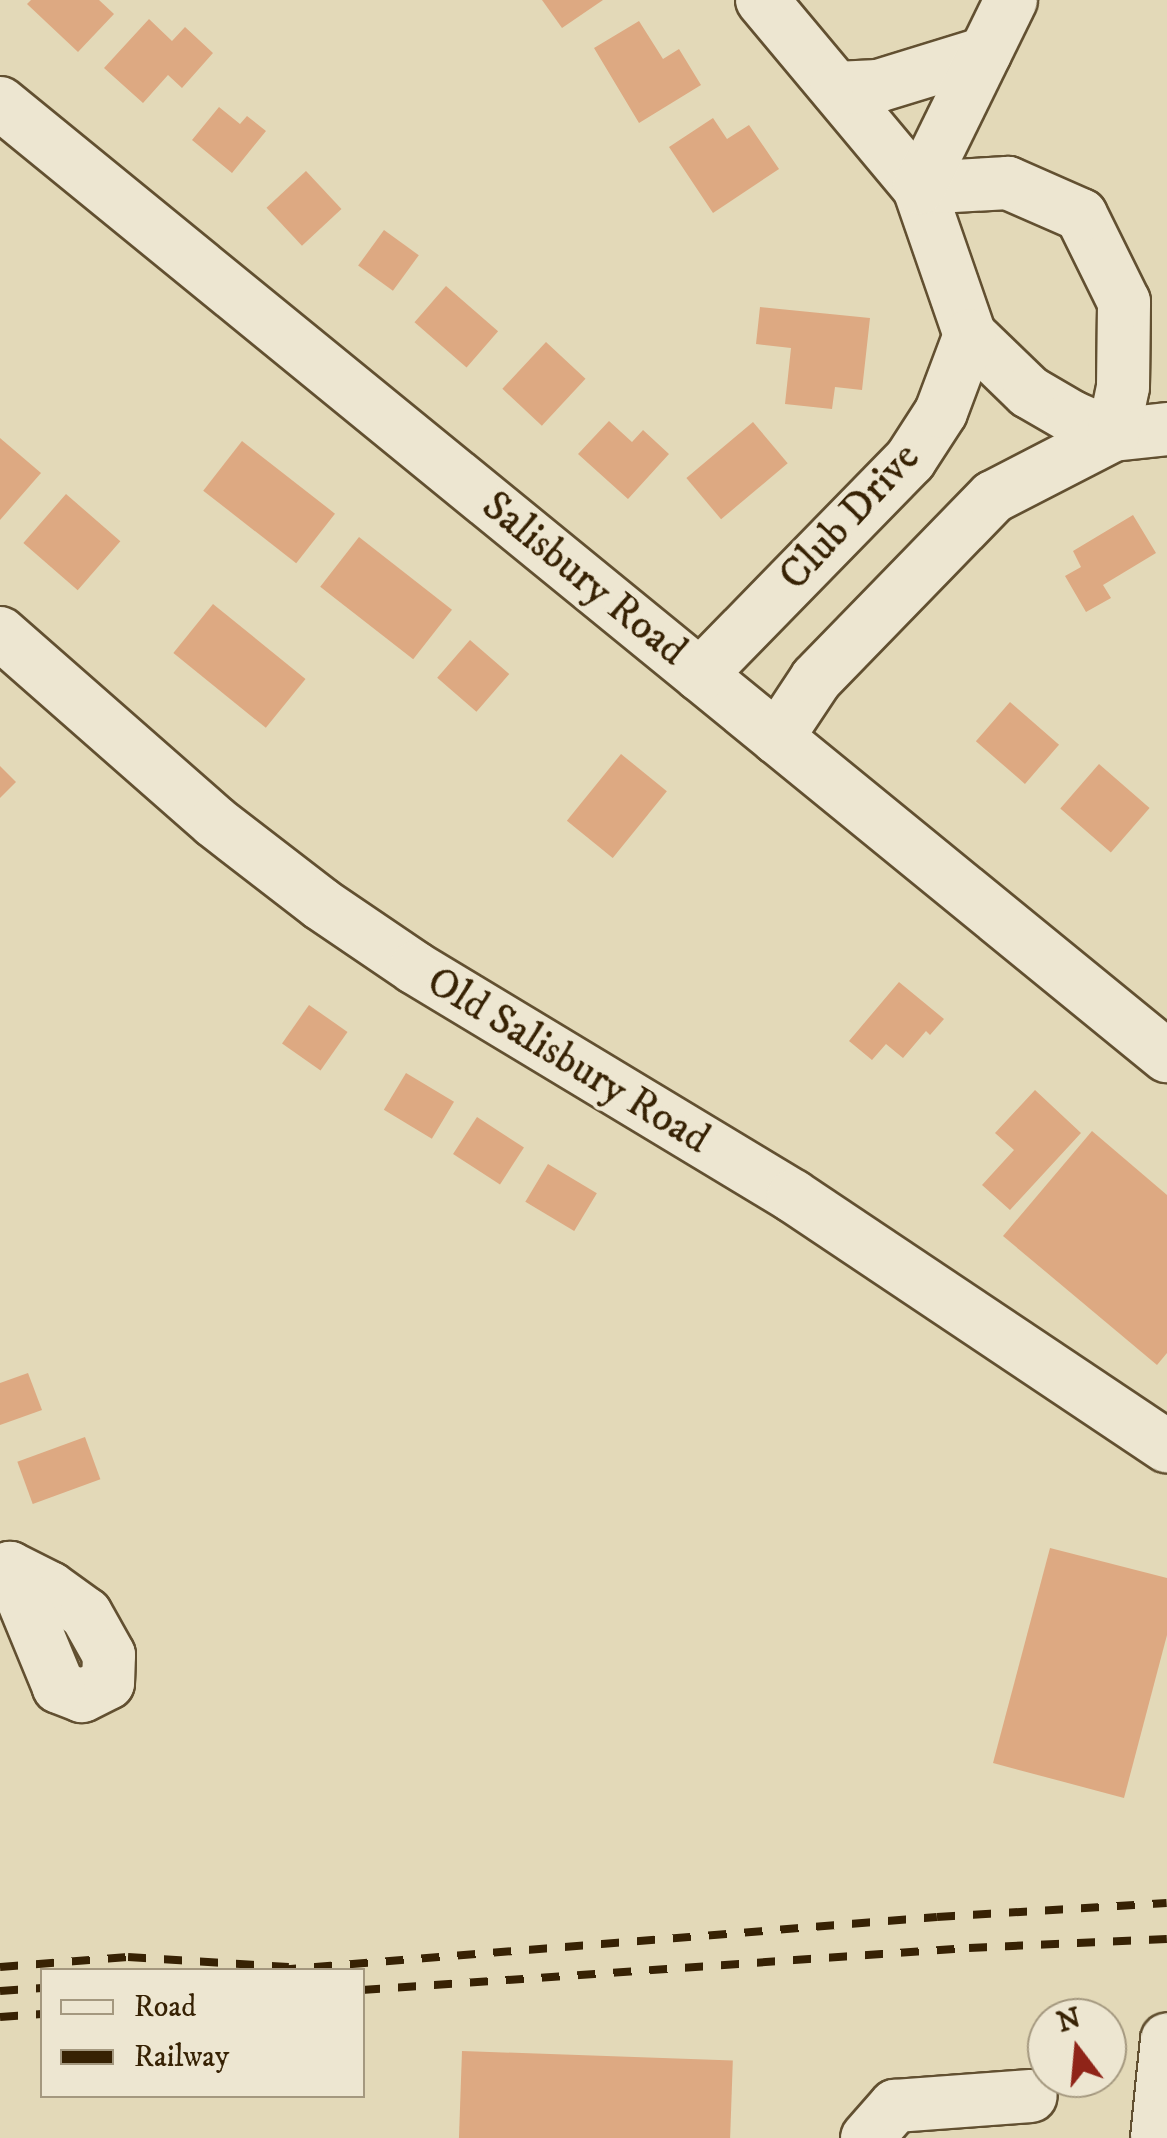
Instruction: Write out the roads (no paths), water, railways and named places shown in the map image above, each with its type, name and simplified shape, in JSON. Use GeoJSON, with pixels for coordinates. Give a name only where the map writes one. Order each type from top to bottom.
{"type":"FeatureCollection","features":[{"type":"Feature","properties":{"kind":"street"},"geometry":{"type":"LineString","coordinates":[[762,0],[919,188],[970,335],[1029,392],[1113,435],[1123,386],[1124,302],[1081,214],[1008,183],[919,188]]}},
{"type":"Feature","properties":{"kind":"street"},"geometry":{"type":"LineString","coordinates":[[919,188],[1011,0]]}},
{"type":"Feature","properties":{"kind":"street"},"geometry":{"type":"LineString","coordinates":[[836,88],[878,86],[985,53]]}},
{"type":"Feature","properties":{"kind":"street","name":"Salisbury Road"},"geometry":{"type":"LineString","coordinates":[[0,103],[1167,1056]]}},
{"type":"Feature","properties":{"kind":"street","name":"Club Drive"},"geometry":{"type":"LineString","coordinates":[[700,674],[910,460],[941,412],[970,335]]}},
{"type":"Feature","properties":{"kind":"street","name":"Club Drive"},"geometry":{"type":"LineString","coordinates":[[777,738],[816,679],[994,496],[1113,435],[1167,429]]}},
{"type":"Feature","properties":{"kind":"street","name":"Old Salisbury Road"},"geometry":{"type":"LineString","coordinates":[[0,634],[214,822],[321,904],[415,968],[793,1196],[1167,1446]]}},
{"type":"Feature","properties":{"kind":"street"},"geometry":{"type":"LineString","coordinates":[[1157,2138],[1167,2040]]}},
{"type":"Feature","properties":{"kind":"street"},"geometry":{"type":"LineString","coordinates":[[867,2138],[894,2106],[1027,2096]]}},
{"type":"Feature","properties":{"kind":"railway"},"geometry":{"type":"LineString","coordinates":[[303,1968],[937,1917],[1167,1903]]}},
{"type":"Feature","properties":{"kind":"railway"},"geometry":{"type":"LineString","coordinates":[[365,1990],[969,1948],[1167,1939]]}},
{"type":"Feature","properties":{"kind":"railway"},"geometry":{"type":"LineString","coordinates":[[0,1967],[128,1957],[289,1967]]}},
{"type":"Feature","properties":{"kind":"railway"},"geometry":{"type":"LineString","coordinates":[[0,1991],[40,1988]]}},
{"type":"Feature","properties":{"kind":"railway"},"geometry":{"type":"LineString","coordinates":[[0,2017],[40,2014]]}}]}
